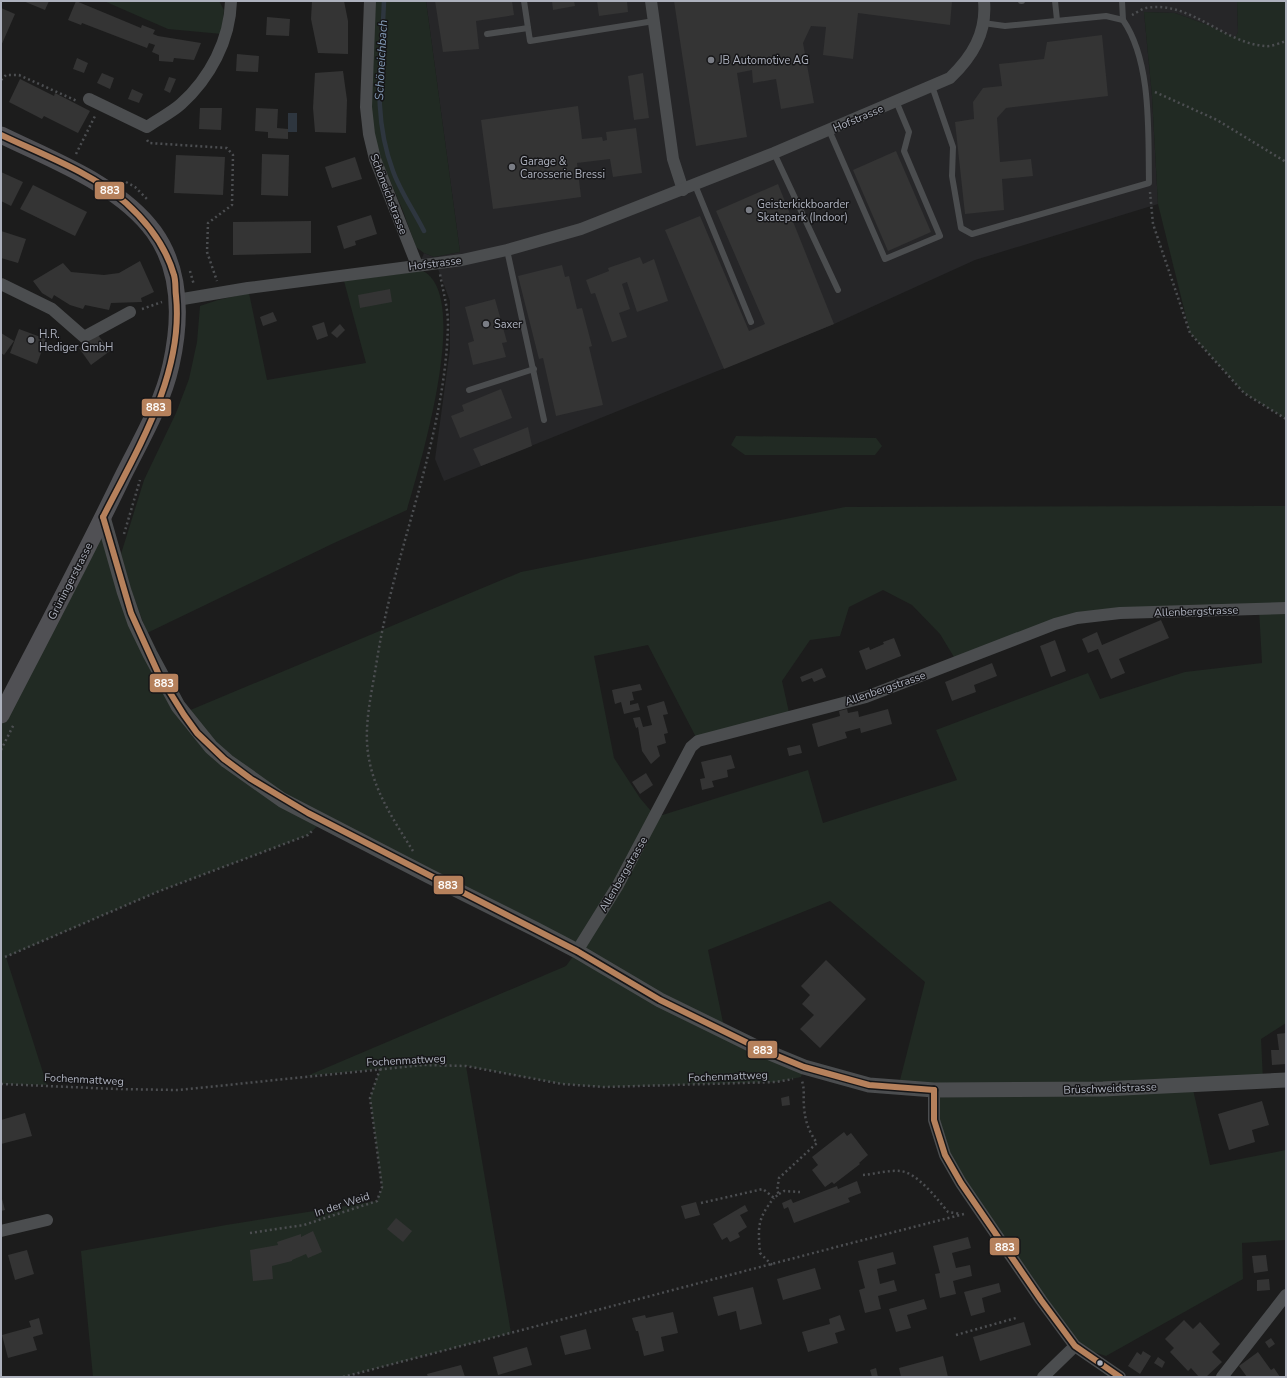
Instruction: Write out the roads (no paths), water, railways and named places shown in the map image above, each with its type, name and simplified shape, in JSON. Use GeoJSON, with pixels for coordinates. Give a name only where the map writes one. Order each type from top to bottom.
{"type":"FeatureCollection","features":[{"type":"Feature","properties":{"kind":"main road","name":"Grüningerstrasse"},"geometry":{"type":"LineString","coordinates":[[1,135],[108,190],[137,213],[153,231],[164,248],[176,283],[178,300],[175,346],[165,387],[154,414],[1,716]]}},
{"type":"Feature","properties":{"kind":"street"},"geometry":{"type":"LineString","coordinates":[[94,102],[147,127],[181,104],[204,77],[221,50],[230,20],[231,1]]}},
{"type":"Feature","properties":{"kind":"street","name":"Schöneichstrasse"},"geometry":{"type":"LineString","coordinates":[[370,1],[366,107],[369,134],[375,159],[417,265]]}},
{"type":"Feature","properties":{"kind":"street"},"geometry":{"type":"LineString","coordinates":[[651,1],[673,159],[689,187]]}},
{"type":"Feature","properties":{"kind":"street","name":"Hofstrasse"},"geometry":{"type":"LineString","coordinates":[[178,300],[417,265],[438,264],[507,250],[581,229],[774,153],[950,78],[965,64],[978,45],[984,23],[984,1]]}},
{"type":"Feature","properties":{"kind":"street"},"geometry":{"type":"LineString","coordinates":[[1,284],[52,309],[84,337],[130,312]]}},
{"type":"Feature","properties":{"kind":"street","name":"Brüschweidstrasse"},"geometry":{"type":"LineString","coordinates":[[103,516],[124,591],[135,623],[178,706],[211,747],[227,761],[282,800],[577,951],[660,1000],[803,1072],[869,1085],[934,1090],[1103,1089],[1286,1080]]}},
{"type":"Feature","properties":{"kind":"street","name":"Allenbergstrasse"},"geometry":{"type":"LineString","coordinates":[[577,951],[618,885],[691,748],[698,741],[866,697],[1055,624],[1077,618],[1120,613],[1286,608]]}},
{"type":"Feature","properties":{"kind":"street"},"geometry":{"type":"LineString","coordinates":[[934,1090],[934,1120],[945,1155],[978,1207],[1041,1300],[1075,1346],[1120,1377]]}},
{"type":"Feature","properties":{"kind":"street"},"geometry":{"type":"LineString","coordinates":[[1,1231],[47,1220]]}},
{"type":"Feature","properties":{"kind":"street"},"geometry":{"type":"LineString","coordinates":[[1222,1377],[1286,1295]]}},
{"type":"Feature","properties":{"kind":"street"},"geometry":{"type":"LineString","coordinates":[[1043,1377],[1075,1346]]}},
{"type":"Feature","properties":{"kind":"lane"},"geometry":{"type":"LineString","coordinates":[[524,1],[530,41],[654,21]]}},
{"type":"Feature","properties":{"kind":"lane"},"geometry":{"type":"LineString","coordinates":[[1055,1],[1057,20]]}},
{"type":"Feature","properties":{"kind":"lane"},"geometry":{"type":"LineString","coordinates":[[932,86],[953,147],[952,176],[961,228],[972,234],[1149,183],[1146,88],[1131,32],[1123,20],[1122,1]]}},
{"type":"Feature","properties":{"kind":"lane"},"geometry":{"type":"LineString","coordinates":[[984,23],[1005,26],[1106,16],[1123,20]]}},
{"type":"Feature","properties":{"kind":"lane"},"geometry":{"type":"LineString","coordinates":[[487,34],[528,28]]}},
{"type":"Feature","properties":{"kind":"lane"},"geometry":{"type":"LineString","coordinates":[[829,130],[885,259],[940,236],[904,151],[909,132],[896,102]]}},
{"type":"Feature","properties":{"kind":"lane"},"geometry":{"type":"LineString","coordinates":[[774,153],[838,290]]}},
{"type":"Feature","properties":{"kind":"lane"},"geometry":{"type":"LineString","coordinates":[[689,187],[751,322]]}},
{"type":"Feature","properties":{"kind":"lane"},"geometry":{"type":"LineString","coordinates":[[507,250],[544,420]]}},
{"type":"Feature","properties":{"kind":"lane"},"geometry":{"type":"LineString","coordinates":[[469,390],[534,369]]}},
{"type":"Feature","properties":{"kind":"waterway","name":"Schöneichbach"},"geometry":{"type":"LineString","coordinates":[[384,1],[380,66],[380,107],[382,128],[386,149],[393,171],[403,194],[424,231]]}},
{"type":"Feature","properties":{"kind":"place","name":"JB Automotive AG"},"geometry":{"type":"Point","coordinates":[711,60]}},
{"type":"Feature","properties":{"kind":"place","name":"Garage & Carosserie Bressi"},"geometry":{"type":"Point","coordinates":[512,167]}},
{"type":"Feature","properties":{"kind":"place","name":"Geisterkickboarder Skatepark (Indoor)"},"geometry":{"type":"Point","coordinates":[749,210]}},
{"type":"Feature","properties":{"kind":"place","name":"Saxer"},"geometry":{"type":"Point","coordinates":[486,324]}},
{"type":"Feature","properties":{"kind":"place","name":"H.R. Hediger GmbH"},"geometry":{"type":"Point","coordinates":[31,340]}}]}
